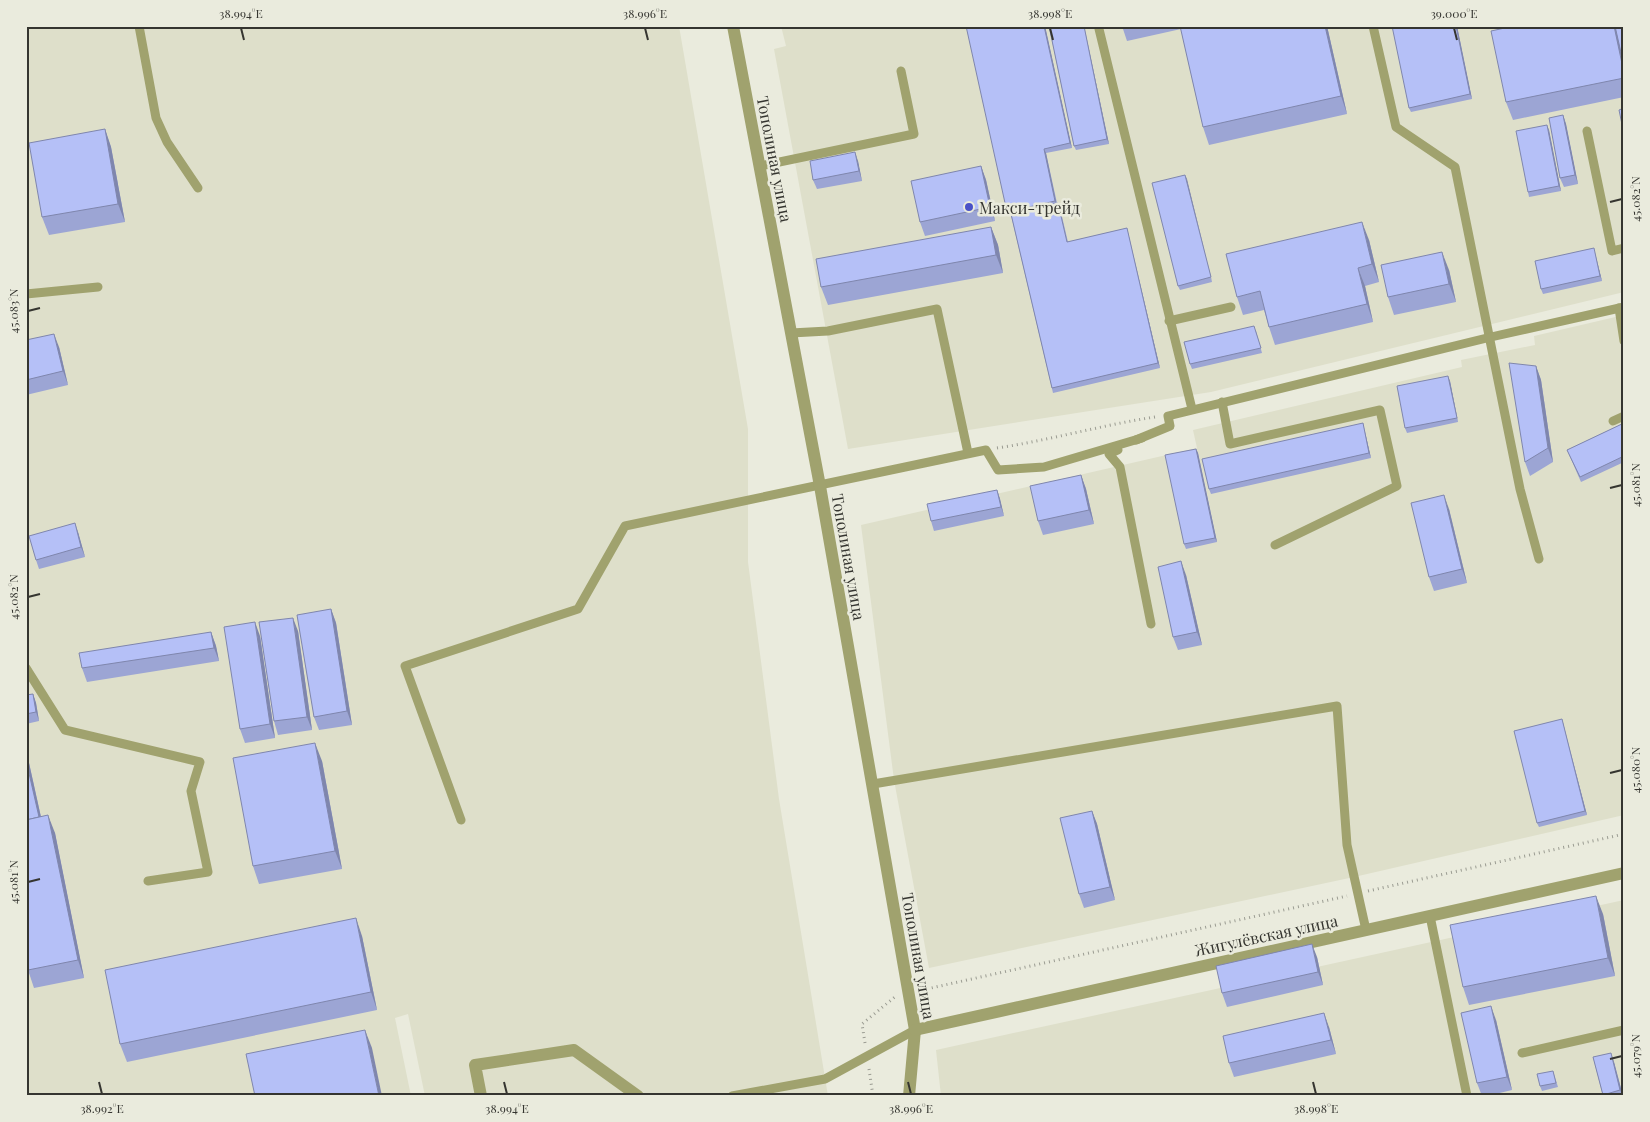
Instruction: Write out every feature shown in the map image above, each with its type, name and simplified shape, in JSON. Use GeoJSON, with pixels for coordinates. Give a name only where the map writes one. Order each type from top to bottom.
{"type":"FeatureCollection","features":[{"type":"Feature","properties":{"kind":"street","name":"Тополиная улица"},"geometry":{"type":"LineString","coordinates":[[733,26],[820,486],[909,993],[915,1030],[909,1096]]}},
{"type":"Feature","properties":{"kind":"street","name":"Жигулёвская улица"},"geometry":{"type":"LineString","coordinates":[[915,1030],[1624,873]]}},
{"type":"Feature","properties":{"kind":"street"},"geometry":{"type":"LineString","coordinates":[[481,1096],[475,1065],[574,1050],[638,1096]]}},
{"type":"Feature","properties":{"kind":"lane"},"geometry":{"type":"LineString","coordinates":[[139,26],[156,118],[167,142],[198,188]]}},
{"type":"Feature","properties":{"kind":"lane"},"geometry":{"type":"LineString","coordinates":[[1373,26],[1396,128],[1455,167],[1491,337],[1520,489],[1540,559]]}},
{"type":"Feature","properties":{"kind":"lane"},"geometry":{"type":"LineString","coordinates":[[1099,29],[1169,322],[1192,409]]}},
{"type":"Feature","properties":{"kind":"lane"},"geometry":{"type":"LineString","coordinates":[[760,166],[914,134],[901,71]]}},
{"type":"Feature","properties":{"kind":"lane"},"geometry":{"type":"LineString","coordinates":[[1587,131],[1612,251],[1624,248]]}},
{"type":"Feature","properties":{"kind":"lane"},"geometry":{"type":"LineString","coordinates":[[26,294],[98,286]]}},
{"type":"Feature","properties":{"kind":"lane"},"geometry":{"type":"LineString","coordinates":[[1169,322],[1230,307]]}},
{"type":"Feature","properties":{"kind":"lane"},"geometry":{"type":"LineString","coordinates":[[1150,624],[1120,467],[1109,454],[1170,426],[1168,416],[1621,307],[1624,341]]}},
{"type":"Feature","properties":{"kind":"lane"},"geometry":{"type":"LineString","coordinates":[[791,333],[828,331],[937,309],[968,453]]}},
{"type":"Feature","properties":{"kind":"lane"},"geometry":{"type":"LineString","coordinates":[[1222,402],[1230,444],[1380,410],[1397,486],[1275,545]]}},
{"type":"Feature","properties":{"kind":"lane"},"geometry":{"type":"LineString","coordinates":[[1613,421],[1624,416]]}},
{"type":"Feature","properties":{"kind":"lane"},"geometry":{"type":"LineString","coordinates":[[461,820],[405,666],[578,609],[625,526],[968,453],[986,450],[998,470],[1044,467],[1142,438]]}},
{"type":"Feature","properties":{"kind":"lane"},"geometry":{"type":"LineString","coordinates":[[26,668],[65,730],[200,762],[191,791],[208,872],[148,881]]}},
{"type":"Feature","properties":{"kind":"lane"},"geometry":{"type":"LineString","coordinates":[[873,784],[1337,706],[1347,845],[1366,930]]}},
{"type":"Feature","properties":{"kind":"lane"},"geometry":{"type":"LineString","coordinates":[[1430,916],[1467,1096]]}},
{"type":"Feature","properties":{"kind":"lane"},"geometry":{"type":"LineString","coordinates":[[732,1096],[825,1079],[915,1030]]}},
{"type":"Feature","properties":{"kind":"lane"},"geometry":{"type":"LineString","coordinates":[[1522,1053],[1624,1030]]}},
{"type":"Feature","properties":{"kind":"path"},"geometry":{"type":"LineString","coordinates":[[986,450],[1053,439],[1077,431],[1096,430],[1168,416]]}},
{"type":"Feature","properties":{"kind":"path"},"geometry":{"type":"LineString","coordinates":[[873,1096],[862,1024],[896,996],[1624,834]]}},
{"type":"Feature","properties":{"kind":"shaded area"},"geometry":{"type":"Polygon","coordinates":[[[26,26],[679,26],[748,429],[748,562],[779,799],[828,1096],[425,1096],[408,1014],[395,1018],[411,1096],[26,1096],[26,26]]]}},
{"type":"Feature","properties":{"kind":"shaded area"},"geometry":{"type":"Polygon","coordinates":[[[781,26],[1624,26],[1624,292],[1211,392],[848,449],[774,49],[786,46],[781,26]]]}},
{"type":"Feature","properties":{"kind":"shaded area"},"geometry":{"type":"Polygon","coordinates":[[[1624,315],[1624,815],[1354,877],[929,968],[894,780],[861,525],[1197,448],[1193,430],[1462,367],[1461,360],[1535,345],[1534,336],[1624,315]]]}},
{"type":"Feature","properties":{"kind":"shaded area"},"geometry":{"type":"Polygon","coordinates":[[[1624,900],[1624,1096],[941,1096],[936,1050],[1624,900]]]}},
{"type":"Feature","properties":{"kind":"building"},"geometry":{"type":"Polygon","coordinates":[[[966,26],[1044,26],[1070,143],[1044,149],[1055,201],[1007,212],[966,26]]]}},
{"type":"Feature","properties":{"kind":"building"},"geometry":{"type":"Polygon","coordinates":[[[1049,26],[1084,26],[1107,139],[1074,146],[1049,26]]]}},
{"type":"Feature","properties":{"kind":"building"},"geometry":{"type":"Polygon","coordinates":[[[1180,26],[1325,26],[1341,96],[1203,127],[1180,26]]]}},
{"type":"Feature","properties":{"kind":"building"},"geometry":{"type":"Polygon","coordinates":[[[1392,26],[1456,26],[1470,94],[1409,108],[1392,26]]]}},
{"type":"Feature","properties":{"kind":"building"},"geometry":{"type":"Polygon","coordinates":[[[1514,26],[1614,26],[1624,78],[1506,102],[1491,31],[1514,26]]]}},
{"type":"Feature","properties":{"kind":"building"},"geometry":{"type":"Polygon","coordinates":[[[1615,26],[1624,26],[1624,66],[1615,26]]]}},
{"type":"Feature","properties":{"kind":"building"},"geometry":{"type":"Polygon","coordinates":[[[1624,108],[1624,134],[1619,110],[1624,108]]]}},
{"type":"Feature","properties":{"kind":"building"},"geometry":{"type":"Polygon","coordinates":[[[1563,115],[1575,175],[1560,178],[1549,118],[1563,115]]]}},
{"type":"Feature","properties":{"kind":"building"},"geometry":{"type":"Polygon","coordinates":[[[1547,125],[1559,186],[1528,192],[1516,131],[1547,125]]]}},
{"type":"Feature","properties":{"kind":"building"},"geometry":{"type":"Polygon","coordinates":[[[105,129],[118,204],[42,217],[29,143],[105,129]]]}},
{"type":"Feature","properties":{"kind":"building"},"geometry":{"type":"Polygon","coordinates":[[[855,152],[859,171],[813,180],[810,161],[855,152]]]}},
{"type":"Feature","properties":{"kind":"building"},"geometry":{"type":"Polygon","coordinates":[[[981,166],[990,207],[920,222],[911,181],[981,166]]]}},
{"type":"Feature","properties":{"kind":"building"},"geometry":{"type":"Polygon","coordinates":[[[1185,175],[1211,277],[1178,286],[1152,183],[1185,175]]]}},
{"type":"Feature","properties":{"kind":"building"},"geometry":{"type":"Polygon","coordinates":[[[1058,203],[1067,242],[1127,228],[1158,363],[1052,388],[1011,214],[1058,203]]]}},
{"type":"Feature","properties":{"kind":"building"},"geometry":{"type":"Polygon","coordinates":[[[1362,222],[1372,264],[1358,268],[1367,304],[1269,327],[1260,291],[1237,297],[1226,254],[1362,222]]]}},
{"type":"Feature","properties":{"kind":"building"},"geometry":{"type":"Polygon","coordinates":[[[991,227],[996,255],[821,287],[816,259],[991,227]]]}},
{"type":"Feature","properties":{"kind":"building"},"geometry":{"type":"Polygon","coordinates":[[[1594,248],[1600,276],[1541,289],[1535,261],[1594,248]]]}},
{"type":"Feature","properties":{"kind":"building"},"geometry":{"type":"Polygon","coordinates":[[[1442,252],[1449,284],[1388,297],[1381,265],[1442,252]]]}},
{"type":"Feature","properties":{"kind":"building"},"geometry":{"type":"Polygon","coordinates":[[[1254,326],[1261,348],[1190,364],[1184,342],[1254,326]]]}},
{"type":"Feature","properties":{"kind":"building"},"geometry":{"type":"Polygon","coordinates":[[[54,334],[63,371],[26,380],[26,340],[54,334]]]}},
{"type":"Feature","properties":{"kind":"building"},"geometry":{"type":"Polygon","coordinates":[[[1509,363],[1536,366],[1548,448],[1525,462],[1509,363]]]}},
{"type":"Feature","properties":{"kind":"building"},"geometry":{"type":"Polygon","coordinates":[[[1448,376],[1457,418],[1405,428],[1397,386],[1448,376]]]}},
{"type":"Feature","properties":{"kind":"building"},"geometry":{"type":"Polygon","coordinates":[[[1363,423],[1369,453],[1209,489],[1202,459],[1363,423]]]}},
{"type":"Feature","properties":{"kind":"building"},"geometry":{"type":"Polygon","coordinates":[[[1624,423],[1624,456],[1580,477],[1567,450],[1624,423]]]}},
{"type":"Feature","properties":{"kind":"building"},"geometry":{"type":"Polygon","coordinates":[[[1196,449],[1215,538],[1184,544],[1165,455],[1196,449]]]}},
{"type":"Feature","properties":{"kind":"building"},"geometry":{"type":"Polygon","coordinates":[[[1081,475],[1089,510],[1038,521],[1030,486],[1081,475]]]}},
{"type":"Feature","properties":{"kind":"building"},"geometry":{"type":"Polygon","coordinates":[[[997,490],[1001,507],[931,521],[927,504],[997,490]]]}},
{"type":"Feature","properties":{"kind":"building"},"geometry":{"type":"Polygon","coordinates":[[[1444,495],[1462,569],[1429,577],[1411,503],[1444,495]]]}},
{"type":"Feature","properties":{"kind":"building"},"geometry":{"type":"Polygon","coordinates":[[[75,523],[81,547],[36,560],[29,536],[75,523]]]}},
{"type":"Feature","properties":{"kind":"building"},"geometry":{"type":"Polygon","coordinates":[[[1181,561],[1197,632],[1173,637],[1158,567],[1181,561]]]}},
{"type":"Feature","properties":{"kind":"building"},"geometry":{"type":"Polygon","coordinates":[[[331,609],[347,711],[314,717],[297,615],[331,609]]]}},
{"type":"Feature","properties":{"kind":"building"},"geometry":{"type":"Polygon","coordinates":[[[293,618],[307,717],[274,721],[259,622],[293,618]]]}},
{"type":"Feature","properties":{"kind":"building"},"geometry":{"type":"Polygon","coordinates":[[[255,622],[270,724],[240,729],[224,627],[255,622]]]}},
{"type":"Feature","properties":{"kind":"building"},"geometry":{"type":"Polygon","coordinates":[[[211,632],[214,648],[82,668],[79,653],[211,632]]]}},
{"type":"Feature","properties":{"kind":"building"},"geometry":{"type":"Polygon","coordinates":[[[33,694],[36,712],[26,714],[26,695],[33,694]]]}},
{"type":"Feature","properties":{"kind":"building"},"geometry":{"type":"Polygon","coordinates":[[[1562,719],[1585,811],[1537,823],[1514,731],[1562,719]]]}},
{"type":"Feature","properties":{"kind":"building"},"geometry":{"type":"Polygon","coordinates":[[[315,743],[335,851],[253,866],[233,758],[315,743]]]}},
{"type":"Feature","properties":{"kind":"building"},"geometry":{"type":"Polygon","coordinates":[[[26,760],[39,817],[26,820],[26,760]]]}},
{"type":"Feature","properties":{"kind":"building"},"geometry":{"type":"Polygon","coordinates":[[[1092,811],[1110,887],[1079,894],[1060,818],[1092,811]]]}},
{"type":"Feature","properties":{"kind":"building"},"geometry":{"type":"Polygon","coordinates":[[[48,815],[78,960],[28,970],[26,963],[26,820],[48,815]]]}},
{"type":"Feature","properties":{"kind":"building"},"geometry":{"type":"Polygon","coordinates":[[[1596,896],[1608,958],[1463,987],[1450,925],[1596,896]]]}},
{"type":"Feature","properties":{"kind":"building"},"geometry":{"type":"Polygon","coordinates":[[[356,918],[371,992],[120,1044],[105,970],[356,918]]]}},
{"type":"Feature","properties":{"kind":"building"},"geometry":{"type":"Polygon","coordinates":[[[1312,944],[1318,972],[1222,993],[1216,966],[1312,944]]]}},
{"type":"Feature","properties":{"kind":"building"},"geometry":{"type":"Polygon","coordinates":[[[1491,1006],[1507,1077],[1477,1083],[1461,1013],[1491,1006]]]}},
{"type":"Feature","properties":{"kind":"building"},"geometry":{"type":"Polygon","coordinates":[[[1324,1013],[1331,1040],[1229,1063],[1223,1036],[1324,1013]]]}},
{"type":"Feature","properties":{"kind":"building"},"geometry":{"type":"Polygon","coordinates":[[[365,1030],[379,1096],[255,1096],[246,1054],[365,1030]]]}},
{"type":"Feature","properties":{"kind":"building"},"geometry":{"type":"Polygon","coordinates":[[[1611,1053],[1620,1090],[1603,1095],[1593,1057],[1611,1053]]]}},
{"type":"Feature","properties":{"kind":"building"},"geometry":{"type":"Polygon","coordinates":[[[1553,1071],[1556,1083],[1540,1086],[1537,1074],[1553,1071]]]}},
{"type":"Feature","properties":{"kind":"place","name":"Макси-трейд"},"geometry":{"type":"Point","coordinates":[969,207]}}]}
